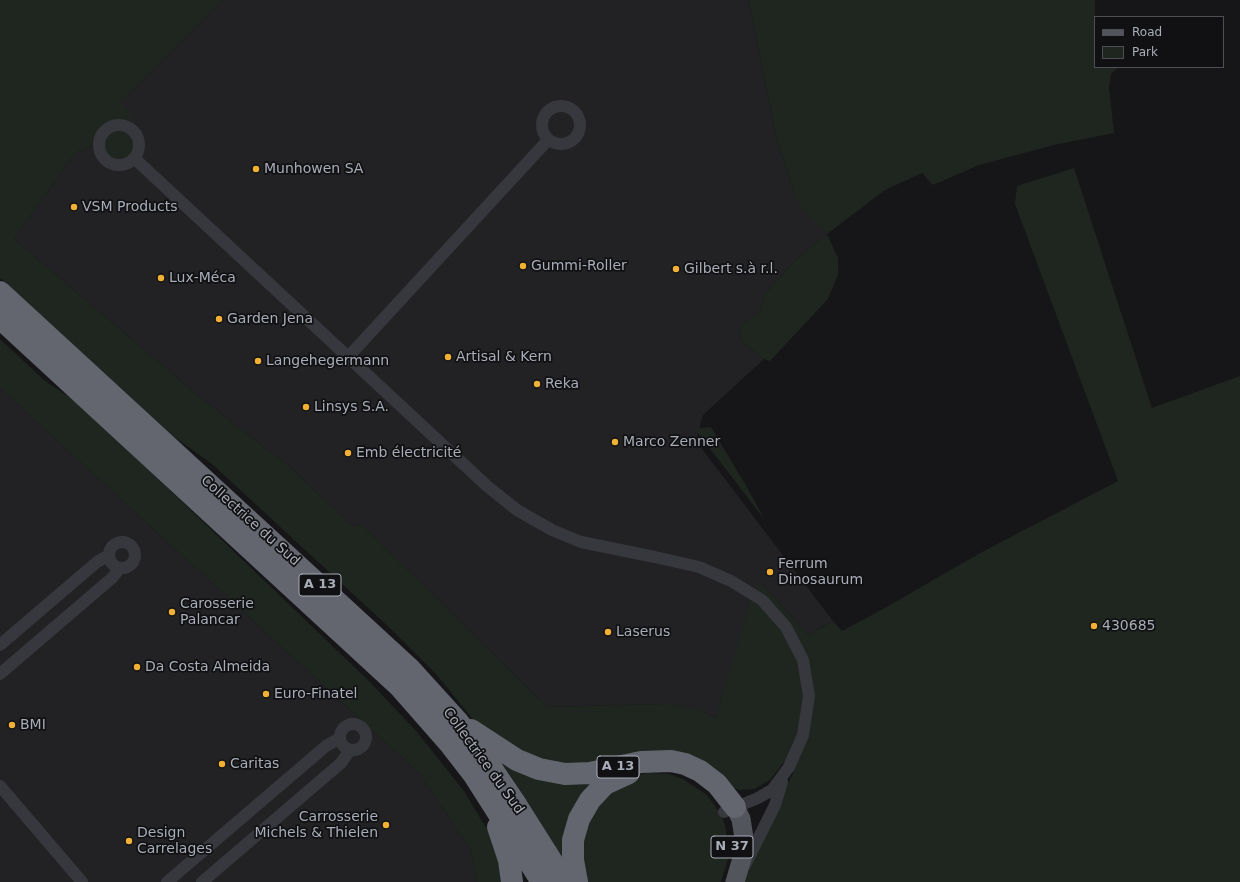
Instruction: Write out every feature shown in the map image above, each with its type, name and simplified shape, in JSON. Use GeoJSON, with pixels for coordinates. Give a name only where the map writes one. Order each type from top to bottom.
{"type":"FeatureCollection","features":[{"type":"Feature","properties":{"kind":"highway","name":"Collectrice du Sud"},"geometry":{"type":"LineString","coordinates":[[0,292],[376,636],[409,668],[458,722],[504,786],[565,882]]}},
{"type":"Feature","properties":{"kind":"highway","name":"Collectrice du Sud"},"geometry":{"type":"LineString","coordinates":[[0,318],[380,666],[446,738],[488,796],[542,882]]}},
{"type":"Feature","properties":{"kind":"highway","name":"A 13"},"geometry":{"type":"LineString","coordinates":[[458,722],[517,760],[546,771],[565,774],[590,773],[641,762],[671,761],[685,764],[700,771],[717,784],[729,809]]}},
{"type":"Feature","properties":{"kind":"highway","name":"A 13"},"geometry":{"type":"LineString","coordinates":[[577,882],[573,860],[573,840],[579,819],[590,800],[605,784],[625,774],[648,769],[671,770],[710,793],[729,809]]}},
{"type":"Feature","properties":{"kind":"highway","name":"A 13"},"geometry":{"type":"LineString","coordinates":[[488,796],[510,860],[512,882]]}},
{"type":"Feature","properties":{"kind":"main road","name":"N 37"},"geometry":{"type":"LineString","coordinates":[[729,809],[733,857],[733,879]]}},
{"type":"Feature","properties":{"kind":"street"},"geometry":{"type":"LineString","coordinates":[[349,356],[548,140]]}},
{"type":"Feature","properties":{"kind":"street"},"geometry":{"type":"LineString","coordinates":[[134,158],[349,356],[487,486],[528,517],[552,530],[581,542],[699,567],[731,581],[762,600],[786,627],[803,660],[808,696],[803,735],[784,777],[775,805],[749,859],[733,879]]}},
{"type":"Feature","properties":{"kind":"street"},"geometry":{"type":"LineString","coordinates":[[0,674],[112,578],[120,568],[129,566],[134,559],[135,554],[131,546],[119,542],[112,546],[109,555],[111,562],[120,568]]}},
{"type":"Feature","properties":{"kind":"street"},"geometry":{"type":"LineString","coordinates":[[0,645],[97,562],[109,555]]}},
{"type":"Feature","properties":{"kind":"street"},"geometry":{"type":"LineString","coordinates":[[349,724],[361,726],[366,734],[365,742],[359,749],[350,750],[343,746],[340,738],[342,730],[349,724]]}},
{"type":"Feature","properties":{"kind":"street"},"geometry":{"type":"LineString","coordinates":[[167,882],[326,746],[340,738]]}},
{"type":"Feature","properties":{"kind":"street"},"geometry":{"type":"LineString","coordinates":[[202,882],[341,763],[350,750]]}},
{"type":"Feature","properties":{"kind":"street"},"geometry":{"type":"LineString","coordinates":[[729,809],[758,798],[772,790],[784,777]]}},
{"type":"Feature","properties":{"kind":"street"},"geometry":{"type":"LineString","coordinates":[[0,786],[82,882]]}},
{"type":"Feature","properties":{"kind":"shaded area"},"geometry":{"type":"Polygon","coordinates":[[[223,0],[749,0],[775,132],[795,196],[827,234],[791,264],[764,296],[761,309],[739,328],[741,341],[764,359],[703,415],[696,441],[833,621],[808,635],[760,582],[716,718],[703,711],[660,704],[547,707],[362,525],[352,526],[290,467],[202,399],[14,239],[72,157],[78,151],[99,144],[134,158],[139,146],[125,126],[120,102],[223,0]]]}},
{"type":"Feature","properties":{"kind":"shaded area"},"geometry":{"type":"Polygon","coordinates":[[[0,388],[421,775],[471,851],[477,882],[0,882],[0,388]]]}},
{"type":"Feature","properties":{"kind":"green space"},"geometry":{"type":"Polygon","coordinates":[[[0,0],[223,0],[120,102],[133,114],[125,126],[135,134],[138,140],[137,152],[134,158],[124,165],[111,164],[102,156],[98,144],[78,151],[72,157],[14,239],[202,399],[290,467],[352,526],[362,525],[547,707],[660,704],[683,706],[703,711],[716,718],[749,606],[760,582],[808,635],[833,621],[842,631],[982,552],[1118,481],[1015,204],[1017,186],[1074,168],[1152,408],[1240,376],[1240,882],[741,882],[794,771],[783,763],[770,780],[754,789],[739,790],[729,785],[704,765],[590,768],[540,764],[480,728],[436,674],[393,631],[212,464],[173,436],[0,278],[0,0]]]}},
{"type":"Feature","properties":{"kind":"green space"},"geometry":{"type":"Polygon","coordinates":[[[749,0],[1095,0],[1094,68],[1117,68],[1111,74],[1109,88],[1114,133],[1054,145],[979,165],[933,185],[922,173],[885,190],[827,234],[807,214],[795,196],[775,132],[749,0]]]}},
{"type":"Feature","properties":{"kind":"green space"},"geometry":{"type":"Polygon","coordinates":[[[827,234],[838,258],[838,275],[828,299],[770,361],[764,359],[741,341],[739,328],[761,309],[764,296],[791,264],[827,234]]]}},
{"type":"Feature","properties":{"kind":"green space"},"geometry":{"type":"Polygon","coordinates":[[[0,339],[45,381],[80,404],[369,681],[417,732],[464,791],[497,846],[507,882],[477,882],[471,851],[421,775],[0,388],[0,339]]]}},
{"type":"Feature","properties":{"kind":"green space"},"geometry":{"type":"Polygon","coordinates":[[[711,427],[748,489],[764,519],[695,429],[711,427]]]}},
{"type":"Feature","properties":{"kind":"green space"},"geometry":{"type":"Polygon","coordinates":[[[495,751],[609,777],[568,867],[495,751]]]}},
{"type":"Feature","properties":{"kind":"green space"},"geometry":{"type":"Polygon","coordinates":[[[647,773],[669,774],[683,779],[707,795],[720,813],[725,825],[729,856],[721,882],[586,882],[579,864],[583,821],[625,779],[647,773]]]}},
{"type":"Feature","properties":{"kind":"place","name":"Munhowen SA"},"geometry":{"type":"Point","coordinates":[256,169]}},
{"type":"Feature","properties":{"kind":"place","name":"VSM Products"},"geometry":{"type":"Point","coordinates":[74,207]}},
{"type":"Feature","properties":{"kind":"place","name":"Gummi-Roller"},"geometry":{"type":"Point","coordinates":[523,266]}},
{"type":"Feature","properties":{"kind":"place","name":"Gilbert s.à r.l."},"geometry":{"type":"Point","coordinates":[676,269]}},
{"type":"Feature","properties":{"kind":"place","name":"Lux-Méca"},"geometry":{"type":"Point","coordinates":[161,278]}},
{"type":"Feature","properties":{"kind":"place","name":"Garden Jena"},"geometry":{"type":"Point","coordinates":[219,319]}},
{"type":"Feature","properties":{"kind":"place","name":"Artisal & Kern"},"geometry":{"type":"Point","coordinates":[448,357]}},
{"type":"Feature","properties":{"kind":"place","name":"Langehegermann"},"geometry":{"type":"Point","coordinates":[258,361]}},
{"type":"Feature","properties":{"kind":"place","name":"Reka"},"geometry":{"type":"Point","coordinates":[537,384]}},
{"type":"Feature","properties":{"kind":"place","name":"Linsys S.A."},"geometry":{"type":"Point","coordinates":[306,407]}},
{"type":"Feature","properties":{"kind":"place","name":"Marco Zenner"},"geometry":{"type":"Point","coordinates":[615,442]}},
{"type":"Feature","properties":{"kind":"place","name":"Emb électricité"},"geometry":{"type":"Point","coordinates":[348,453]}},
{"type":"Feature","properties":{"kind":"place","name":"Ferrum Dinosaurum"},"geometry":{"type":"Point","coordinates":[770,572]}},
{"type":"Feature","properties":{"kind":"place","name":"Carosserie Palancar"},"geometry":{"type":"Point","coordinates":[172,612]}},
{"type":"Feature","properties":{"kind":"place","name":"430685"},"geometry":{"type":"Point","coordinates":[1094,626]}},
{"type":"Feature","properties":{"kind":"place","name":"Laserus"},"geometry":{"type":"Point","coordinates":[608,632]}},
{"type":"Feature","properties":{"kind":"place","name":"Da Costa Almeida"},"geometry":{"type":"Point","coordinates":[137,667]}},
{"type":"Feature","properties":{"kind":"place","name":"Euro-Finatel"},"geometry":{"type":"Point","coordinates":[266,694]}},
{"type":"Feature","properties":{"kind":"place","name":"BMI"},"geometry":{"type":"Point","coordinates":[12,725]}},
{"type":"Feature","properties":{"kind":"place","name":"Caritas"},"geometry":{"type":"Point","coordinates":[222,764]}},
{"type":"Feature","properties":{"kind":"place","name":"Carrosserie Michels & Thielen"},"geometry":{"type":"Point","coordinates":[386,825]}},
{"type":"Feature","properties":{"kind":"place","name":"Design Carrelages"},"geometry":{"type":"Point","coordinates":[129,841]}}]}
